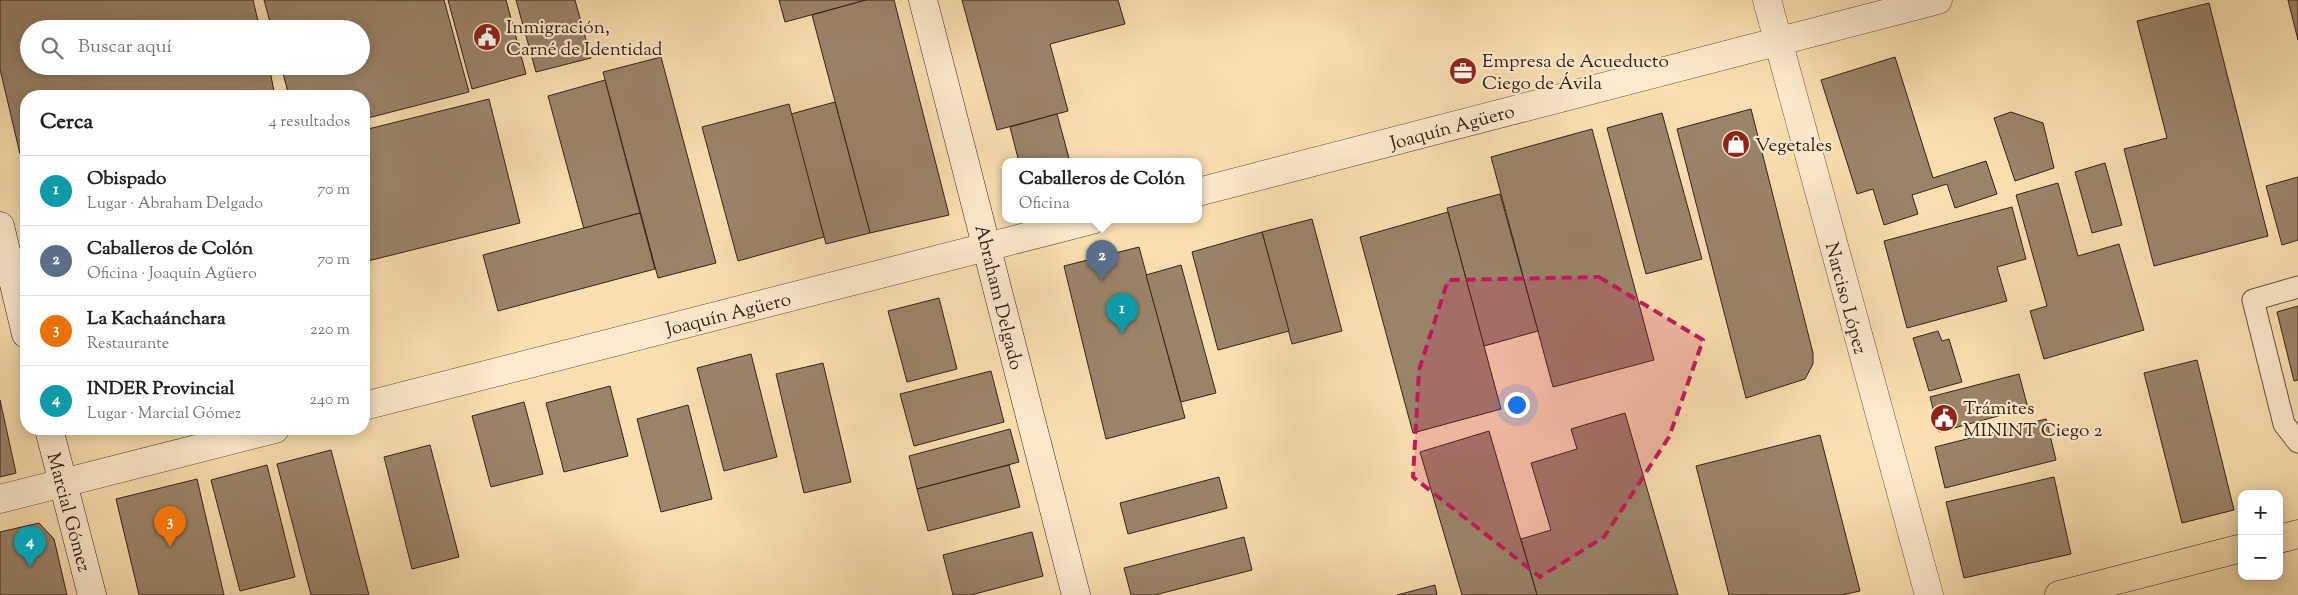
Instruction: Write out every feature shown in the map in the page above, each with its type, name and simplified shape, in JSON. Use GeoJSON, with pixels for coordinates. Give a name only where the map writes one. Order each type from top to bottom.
{"type":"FeatureCollection","features":[{"type":"Feature","properties":{"kind":"main road"},"geometry":{"type":"LineString","coordinates":[[2283,538],[2298,534]]}},
{"type":"Feature","properties":{"kind":"main road"},"geometry":{"type":"LineString","coordinates":[[2059,595],[2238,549]]}},
{"type":"Feature","properties":{"kind":"street","name":"Abraham Delgado"},"geometry":{"type":"LineString","coordinates":[[923,0],[1076,595]]}},
{"type":"Feature","properties":{"kind":"street","name":"Narciso López"},"geometry":{"type":"LineString","coordinates":[[1767,0],[1929,595]]}},
{"type":"Feature","properties":{"kind":"street","name":"Joaquín Agüero"},"geometry":{"type":"LineString","coordinates":[[1202,191],[1938,0]]}},
{"type":"Feature","properties":{"kind":"street","name":"Joaquín Agüero"},"geometry":{"type":"LineString","coordinates":[[370,404],[1080,223]]}},
{"type":"Feature","properties":{"kind":"street"},"geometry":{"type":"LineString","coordinates":[[0,226],[20,309]]}},
{"type":"Feature","properties":{"kind":"street","name":"Marcial Gómez"},"geometry":{"type":"LineString","coordinates":[[50,435],[92,595]]}},
{"type":"Feature","properties":{"kind":"street"},"geometry":{"type":"LineString","coordinates":[[0,499],[251,435]]}},
{"type":"Feature","properties":{"kind":"lane"},"geometry":{"type":"LineString","coordinates":[[2298,287],[2254,300],[2298,442]]}},
{"type":"Feature","properties":{"kind":"highlighted area"},"geometry":{"type":"Polygon","coordinates":[[[1599,277],[1703,340],[1669,437],[1604,537],[1540,577],[1413,477],[1419,370],[1448,280],[1599,277]]]}},
{"type":"Feature","properties":{"kind":"building"},"geometry":{"type":"Polygon","coordinates":[[[0,0],[253,0],[258,20],[20,20],[20,75],[271,75],[274,90],[20,90],[20,154],[0,69],[0,0]]]}},
{"type":"Feature","properties":{"kind":"building"},"geometry":{"type":"Polygon","coordinates":[[[264,0],[444,0],[469,92],[370,117],[370,90],[287,90],[283,75],[370,75],[370,20],[270,20],[264,0]]]}},
{"type":"Feature","properties":{"kind":"building","name":"Inmigración, Carné de Identidad"},"geometry":{"type":"Polygon","coordinates":[[[448,0],[506,0],[526,74],[472,89],[448,0]]]}},
{"type":"Feature","properties":{"kind":"building"},"geometry":{"type":"Polygon","coordinates":[[[516,0],[575,0],[591,58],[536,72],[516,0]]]}},
{"type":"Feature","properties":{"kind":"building"},"geometry":{"type":"Polygon","coordinates":[[[779,0],[866,0],[785,22],[779,0]]]}},
{"type":"Feature","properties":{"kind":"building"},"geometry":{"type":"Polygon","coordinates":[[[866,0],[894,0],[949,215],[870,233],[812,15],[866,0]]]}},
{"type":"Feature","properties":{"kind":"building"},"geometry":{"type":"Polygon","coordinates":[[[962,0],[1118,0],[1125,24],[1050,44],[1068,111],[997,130],[962,0]]]}},
{"type":"Feature","properties":{"kind":"building"},"geometry":{"type":"Polygon","coordinates":[[[2288,0],[2298,0],[2298,40],[2288,0]]]}},
{"type":"Feature","properties":{"kind":"building"},"geometry":{"type":"Polygon","coordinates":[[[2209,3],[2268,236],[2154,266],[2124,149],[2167,138],[2137,21],[2209,3]]]}},
{"type":"Feature","properties":{"kind":"building"},"geometry":{"type":"Polygon","coordinates":[[[661,57],[716,263],[658,278],[603,72],[661,57]]]}},
{"type":"Feature","properties":{"kind":"building"},"geometry":{"type":"Polygon","coordinates":[[[1895,57],[1933,178],[1986,161],[1997,194],[1955,208],[1947,184],[1912,195],[1918,214],[1884,225],[1873,189],[1857,194],[1821,80],[1895,57]]]}},
{"type":"Feature","properties":{"kind":"building"},"geometry":{"type":"Polygon","coordinates":[[[605,80],[640,213],[584,229],[548,96],[605,80]]]}},
{"type":"Feature","properties":{"kind":"building"},"geometry":{"type":"Polygon","coordinates":[[[489,99],[520,223],[370,260],[370,129],[489,99]]]}},
{"type":"Feature","properties":{"kind":"building"},"geometry":{"type":"Polygon","coordinates":[[[835,102],[870,233],[826,244],[791,114],[835,102]]]}},
{"type":"Feature","properties":{"kind":"building"},"geometry":{"type":"Polygon","coordinates":[[[789,104],[824,237],[738,261],[702,127],[789,104]]]}},
{"type":"Feature","properties":{"kind":"building"},"geometry":{"type":"Polygon","coordinates":[[[1751,109],[1813,353],[1813,364],[1805,379],[1746,398],[1677,129],[1751,109]]]}},
{"type":"Feature","properties":{"kind":"building"},"geometry":{"type":"Polygon","coordinates":[[[2011,112],[2043,123],[2054,168],[2015,181],[1994,118],[2011,112]]]}},
{"type":"Feature","properties":{"kind":"building"},"geometry":{"type":"Polygon","coordinates":[[[1662,113],[1702,259],[1646,274],[1607,128],[1662,113]]]}},
{"type":"Feature","properties":{"kind":"building"},"geometry":{"type":"Polygon","coordinates":[[[1057,114],[1069,158],[1018,158],[1010,127],[1057,114]]]}},
{"type":"Feature","properties":{"kind":"building"},"geometry":{"type":"Polygon","coordinates":[[[1592,129],[1654,360],[1553,387],[1491,157],[1592,129]]]}},
{"type":"Feature","properties":{"kind":"building"},"geometry":{"type":"Polygon","coordinates":[[[2105,163],[2122,225],[2092,233],[2075,172],[2105,163]]]}},
{"type":"Feature","properties":{"kind":"building"},"geometry":{"type":"Polygon","coordinates":[[[2298,177],[2298,240],[2282,245],[2266,186],[2298,177]]]}},
{"type":"Feature","properties":{"kind":"building"},"geometry":{"type":"Polygon","coordinates":[[[2058,183],[2078,256],[2119,244],[2144,330],[2044,359],[2030,311],[2047,306],[2016,195],[2058,183]]]}},
{"type":"Feature","properties":{"kind":"building"},"geometry":{"type":"Polygon","coordinates":[[[1500,194],[1538,331],[1484,346],[1447,208],[1500,194]]]}},
{"type":"Feature","properties":{"kind":"building"},"geometry":{"type":"Polygon","coordinates":[[[2012,207],[2026,259],[1997,267],[2007,301],[1907,328],[1884,241],[2012,207]]]}},
{"type":"Feature","properties":{"kind":"building"},"geometry":{"type":"Polygon","coordinates":[[[1448,212],[1501,409],[1413,433],[1360,237],[1448,212]]]}},
{"type":"Feature","properties":{"kind":"building"},"geometry":{"type":"Polygon","coordinates":[[[640,213],[655,269],[498,311],[483,255],[640,213]]]}},
{"type":"Feature","properties":{"kind":"building"},"geometry":{"type":"Polygon","coordinates":[[[1312,219],[1342,331],[1292,344],[1262,232],[1312,219]]]}},
{"type":"Feature","properties":{"kind":"building"},"geometry":{"type":"Polygon","coordinates":[[[1262,232],[1289,331],[1218,350],[1192,252],[1262,232]]]}},
{"type":"Feature","properties":{"kind":"building"},"geometry":{"type":"Polygon","coordinates":[[[1139,247],[1185,418],[1106,439],[1064,266],[1139,247]]]}},
{"type":"Feature","properties":{"kind":"building"},"geometry":{"type":"Polygon","coordinates":[[[1181,265],[1216,393],[1181,402],[1146,275],[1181,265]]]}},
{"type":"Feature","properties":{"kind":"building"},"geometry":{"type":"Polygon","coordinates":[[[939,298],[957,369],[907,382],[888,311],[939,298]]]}},
{"type":"Feature","properties":{"kind":"building"},"geometry":{"type":"Polygon","coordinates":[[[2298,306],[2298,380],[2294,381],[2277,312],[2298,306]]]}},
{"type":"Feature","properties":{"kind":"building"},"geometry":{"type":"Polygon","coordinates":[[[1938,331],[1942,341],[1949,339],[1962,382],[1929,391],[1913,338],[1938,331]]]}},
{"type":"Feature","properties":{"kind":"building"},"geometry":{"type":"Polygon","coordinates":[[[751,354],[777,457],[724,471],[697,368],[751,354]]]}},
{"type":"Feature","properties":{"kind":"building"},"geometry":{"type":"Polygon","coordinates":[[[2197,360],[2234,510],[2182,523],[2144,373],[2197,360]]]}},
{"type":"Feature","properties":{"kind":"building"},"geometry":{"type":"Polygon","coordinates":[[[823,363],[851,482],[804,493],[776,374],[823,363]]]}},
{"type":"Feature","properties":{"kind":"building"},"geometry":{"type":"Polygon","coordinates":[[[991,371],[1004,422],[914,446],[900,394],[991,371]]]}},
{"type":"Feature","properties":{"kind":"building"},"geometry":{"type":"Polygon","coordinates":[[[2019,374],[2028,408],[1939,432],[1930,397],[2019,374]]]}},
{"type":"Feature","properties":{"kind":"building"},"geometry":{"type":"Polygon","coordinates":[[[610,386],[628,456],[564,472],[546,403],[610,386]]]}},
{"type":"Feature","properties":{"kind":"building"},"geometry":{"type":"Polygon","coordinates":[[[0,400],[16,473],[0,477],[0,400]]]}},
{"type":"Feature","properties":{"kind":"building"},"geometry":{"type":"Polygon","coordinates":[[[524,402],[543,474],[491,487],[472,416],[524,402]]]}},
{"type":"Feature","properties":{"kind":"building"},"geometry":{"type":"Polygon","coordinates":[[[688,405],[712,499],[661,512],[637,419],[688,405]]]}},
{"type":"Feature","properties":{"kind":"building"},"geometry":{"type":"Polygon","coordinates":[[[1625,413],[1678,595],[1537,595],[1521,539],[1551,530],[1531,463],[1577,449],[1571,429],[1625,413]]]}},
{"type":"Feature","properties":{"kind":"building"},"geometry":{"type":"Polygon","coordinates":[[[2046,419],[2056,460],[1945,488],[1935,447],[2046,419]]]}},
{"type":"Feature","properties":{"kind":"building"},"geometry":{"type":"Polygon","coordinates":[[[1010,429],[1019,462],[917,489],[909,456],[1010,429]]]}},
{"type":"Feature","properties":{"kind":"building"},"geometry":{"type":"Polygon","coordinates":[[[1489,431],[1537,595],[1462,595],[1420,452],[1489,431]]]}},
{"type":"Feature","properties":{"kind":"building"},"geometry":{"type":"Polygon","coordinates":[[[1820,435],[1860,591],[1842,595],[1729,595],[1696,466],[1820,435]]]}},
{"type":"Feature","properties":{"kind":"building"},"geometry":{"type":"Polygon","coordinates":[[[430,445],[459,557],[412,569],[384,457],[430,445]]]}},
{"type":"Feature","properties":{"kind":"building"},"geometry":{"type":"Polygon","coordinates":[[[331,450],[369,595],[311,595],[277,464],[331,450]]]}},
{"type":"Feature","properties":{"kind":"building"},"geometry":{"type":"Polygon","coordinates":[[[267,465],[295,577],[240,591],[211,480],[267,465]]]}},
{"type":"Feature","properties":{"kind":"building"},"geometry":{"type":"Polygon","coordinates":[[[1009,465],[1020,507],[928,531],[917,489],[1009,465]]]}},
{"type":"Feature","properties":{"kind":"building"},"geometry":{"type":"Polygon","coordinates":[[[1219,477],[1227,508],[1128,534],[1120,503],[1219,477]]]}},
{"type":"Feature","properties":{"kind":"building"},"geometry":{"type":"Polygon","coordinates":[[[2054,477],[2071,554],[1964,578],[1946,502],[2054,477]]]}},
{"type":"Feature","properties":{"kind":"building"},"geometry":{"type":"Polygon","coordinates":[[[197,479],[224,595],[139,595],[116,499],[197,479]]]}},
{"type":"Feature","properties":{"kind":"building"},"geometry":{"type":"Polygon","coordinates":[[[39,523],[54,539],[67,595],[0,595],[0,532],[39,523]]]}},
{"type":"Feature","properties":{"kind":"building"},"geometry":{"type":"Polygon","coordinates":[[[1032,532],[1043,576],[971,595],[953,595],[943,555],[1032,532]]]}},
{"type":"Feature","properties":{"kind":"building"},"geometry":{"type":"Polygon","coordinates":[[[1244,537],[1252,570],[1155,595],[1131,595],[1124,568],[1244,537]]]}},
{"type":"Feature","properties":{"kind":"building"},"geometry":{"type":"Polygon","coordinates":[[[1435,585],[1437,595],[1397,595],[1435,585]]]}},
{"type":"Feature","properties":{"kind":"place","name":"Inmigración, Carné de Identidad"},"geometry":{"type":"Point","coordinates":[487,37]}},
{"type":"Feature","properties":{"kind":"place","name":"Empresa de Acueducto Ciego de Ávila"},"geometry":{"type":"Point","coordinates":[1463,71]}},
{"type":"Feature","properties":{"kind":"place","name":"Vegetales"},"geometry":{"type":"Point","coordinates":[1736,144]}},
{"type":"Feature","properties":{"kind":"place","name":"Caballeros de Colón"},"geometry":{"type":"Point","coordinates":[1102,281]}},
{"type":"Feature","properties":{"kind":"place","name":"Obispado"},"geometry":{"type":"Point","coordinates":[1122,334]}},
{"type":"Feature","properties":{"kind":"place","name":"Trámites MININT Ciego 2"},"geometry":{"type":"Point","coordinates":[1944,418]}},
{"type":"Feature","properties":{"kind":"place","name":"La Kachaánchara"},"geometry":{"type":"Point","coordinates":[170,547]}},
{"type":"Feature","properties":{"kind":"place","name":"INDER Provincial"},"geometry":{"type":"Point","coordinates":[30,567]}}]}
